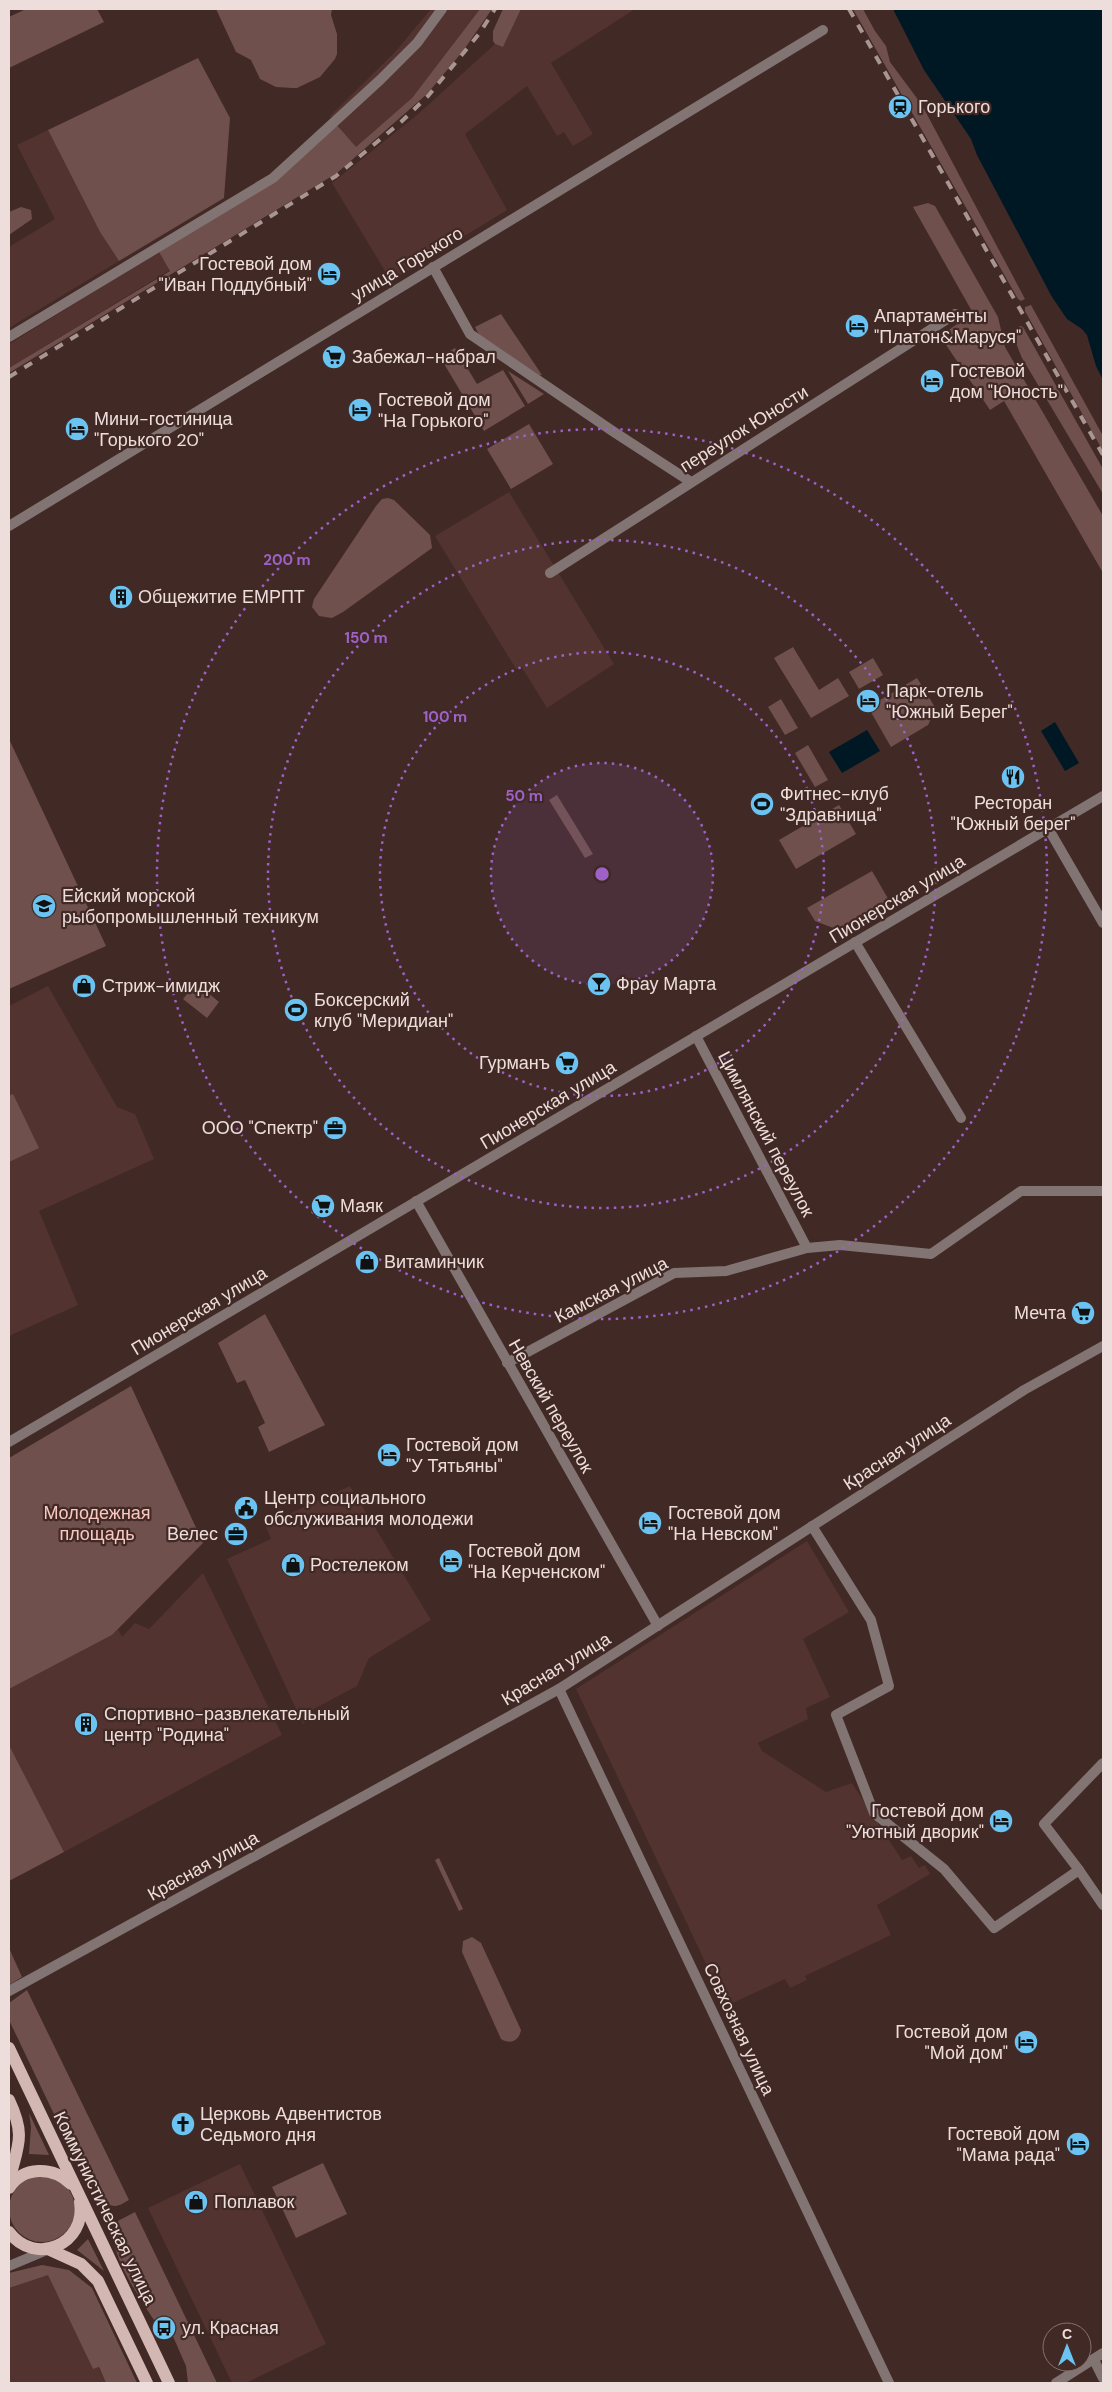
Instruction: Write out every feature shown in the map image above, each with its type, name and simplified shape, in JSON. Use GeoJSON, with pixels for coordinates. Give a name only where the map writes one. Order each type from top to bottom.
{"type":"FeatureCollection","features":[{"type":"Feature","properties":{"kind":"main road","name":"Коммунистическая улица"},"geometry":{"type":"LineString","coordinates":[[9,2048],[169,2383]]}},
{"type":"Feature","properties":{"kind":"main road"},"geometry":{"type":"LineString","coordinates":[[9,2100],[20,2125],[20,2136],[9,2181]]}},
{"type":"Feature","properties":{"kind":"main road"},"geometry":{"type":"LineString","coordinates":[[9,2188],[25,2174],[42,2170],[59,2174],[73,2185],[77,2193],[81,2217],[75,2232],[63,2244],[48,2249]]}},
{"type":"Feature","properties":{"kind":"main road"},"geometry":{"type":"LineString","coordinates":[[9,2232],[25,2246],[48,2249],[81,2264],[98,2281],[147,2383]]}},
{"type":"Feature","properties":{"kind":"street"},"geometry":{"type":"LineString","coordinates":[[9,337],[273,178],[380,80],[417,43],[442,9]]}},
{"type":"Feature","properties":{"kind":"street","name":"улица Горького"},"geometry":{"type":"LineString","coordinates":[[9,526],[823,30]]}},
{"type":"Feature","properties":{"kind":"street"},"geometry":{"type":"LineString","coordinates":[[433,267],[470,334],[691,482]]}},
{"type":"Feature","properties":{"kind":"street","name":"переулок Юности"},"geometry":{"type":"LineString","coordinates":[[550,572],[955,314]]}},
{"type":"Feature","properties":{"kind":"street","name":"Пионерская улица"},"geometry":{"type":"LineString","coordinates":[[9,1442],[1103,796]]}},
{"type":"Feature","properties":{"kind":"street"},"geometry":{"type":"LineString","coordinates":[[1048,828],[1103,923]]}},
{"type":"Feature","properties":{"kind":"street"},"geometry":{"type":"LineString","coordinates":[[856,942],[961,1118]]}},
{"type":"Feature","properties":{"kind":"street","name":"Цимлянский переулок"},"geometry":{"type":"LineString","coordinates":[[696,1036],[808,1248]]}},
{"type":"Feature","properties":{"kind":"street","name":"Камская улица"},"geometry":{"type":"LineString","coordinates":[[507,1362],[674,1273],[726,1270],[808,1248],[840,1245],[931,1254],[1021,1191],[1103,1191]]}},
{"type":"Feature","properties":{"kind":"street","name":"Невский переулок"},"geometry":{"type":"LineString","coordinates":[[416,1201],[658,1626]]}},
{"type":"Feature","properties":{"kind":"street","name":"Красная улица"},"geometry":{"type":"LineString","coordinates":[[9,1991],[559,1689],[1024,1390],[1103,1346]]}},
{"type":"Feature","properties":{"kind":"street"},"geometry":{"type":"LineString","coordinates":[[812,1526],[871,1620],[889,1686],[836,1715],[874,1813],[944,1869],[994,1928],[1078,1870]]}},
{"type":"Feature","properties":{"kind":"street","name":"Совхозная улица"},"geometry":{"type":"LineString","coordinates":[[559,1689],[889,2383]]}},
{"type":"Feature","properties":{"kind":"street"},"geometry":{"type":"LineString","coordinates":[[1103,1763],[1044,1824],[1103,1905]]}},
{"type":"Feature","properties":{"kind":"street"},"geometry":{"type":"LineString","coordinates":[[9,2266],[48,2249]]}},
{"type":"Feature","properties":{"kind":"street"},"geometry":{"type":"LineString","coordinates":[[1056,2383],[1103,2353]]}},
{"type":"Feature","properties":{"kind":"street"},"geometry":{"type":"LineString","coordinates":[[1094,2360],[1103,2378]]}},
{"type":"Feature","properties":{"kind":"shaded area"},"geometry":{"type":"Polygon","coordinates":[[[431,9],[480,9],[412,98],[356,148],[330,116],[396,51],[431,9]]]}},
{"type":"Feature","properties":{"kind":"shaded area"},"geometry":{"type":"Polygon","coordinates":[[[521,9],[635,9],[551,63],[593,134],[573,146],[564,132],[557,136],[527,86],[465,134],[507,210],[391,281],[332,183],[417,115],[495,44],[503,47],[521,9]]]}},
{"type":"Feature","properties":{"kind":"shaded area"},"geometry":{"type":"Polygon","coordinates":[[[48,130],[100,232],[119,261],[9,328],[9,247],[55,219],[17,145],[48,130]]]}},
{"type":"Feature","properties":{"kind":"shaded area"},"geometry":{"type":"Polygon","coordinates":[[[159,252],[170,270],[9,368],[9,344],[159,252]]]}},
{"type":"Feature","properties":{"kind":"shaded area"},"geometry":{"type":"Polygon","coordinates":[[[509,492],[614,664],[547,708],[521,666],[516,669],[435,536],[509,492]]]}},
{"type":"Feature","properties":{"kind":"shaded area"},"geometry":{"type":"Polygon","coordinates":[[[48,986],[117,1107],[135,1114],[154,1159],[39,1211],[78,1305],[9,1336],[9,1006],[48,986]]]}},
{"type":"Feature","properties":{"kind":"shaded area","name":"Ростелеком"},"geometry":{"type":"Polygon","coordinates":[[[350,1486],[431,1620],[369,1658],[357,1686],[310,1711],[308,1721],[303,1724],[227,1559],[271,1539],[265,1525],[350,1486]]]}},
{"type":"Feature","properties":{"kind":"shaded area"},"geometry":{"type":"Polygon","coordinates":[[[807,1541],[849,1612],[803,1639],[830,1697],[806,1708],[808,1719],[758,1743],[762,1751],[826,1792],[852,1783],[902,1860],[911,1856],[919,1868],[925,1865],[930,1874],[877,1905],[891,1935],[805,1976],[807,1980],[790,1988],[785,1979],[726,2006],[576,1689],[807,1541]]]}},
{"type":"Feature","properties":{"kind":"shaded area"},"geometry":{"type":"Polygon","coordinates":[[[203,1573],[282,1735],[64,1852],[9,1745],[9,1689],[112,1635],[118,1629],[122,1637],[135,1623],[149,1629],[203,1573]]]}},
{"type":"Feature","properties":{"kind":"shaded area"},"geometry":{"type":"Polygon","coordinates":[[[240,2164],[326,2344],[246,2383],[232,2383],[148,2208],[240,2164]]]}},
{"type":"Feature","properties":{"kind":"shaded area"},"geometry":{"type":"Polygon","coordinates":[[[48,2274],[93,2369],[98,2367],[106,2383],[9,2383],[9,2288],[48,2274]]]}},
{"type":"Feature","properties":{"kind":"green space"},"geometry":{"type":"Polygon","coordinates":[[[26,9],[97,9],[104,22],[9,68],[9,17],[26,9]]]}},
{"type":"Feature","properties":{"kind":"green space"},"geometry":{"type":"Polygon","coordinates":[[[216,9],[332,9],[331,15],[337,34],[337,54],[320,77],[297,88],[276,87],[260,79],[251,60],[236,52],[216,9]]]}},
{"type":"Feature","properties":{"kind":"green space"},"geometry":{"type":"Polygon","coordinates":[[[480,9],[492,9],[463,51],[427,94],[337,173],[9,373],[9,368],[170,271],[159,252],[274,182],[336,124],[356,147],[412,98],[480,9]]]}},
{"type":"Feature","properties":{"kind":"green space"},"geometry":{"type":"Polygon","coordinates":[[[503,9],[521,9],[503,47],[495,44],[493,41],[493,31],[503,9]]]}},
{"type":"Feature","properties":{"kind":"green space"},"geometry":{"type":"Polygon","coordinates":[[[853,9],[863,9],[886,46],[890,62],[922,105],[1025,299],[1021,301],[1018,299],[853,9]]]}},
{"type":"Feature","properties":{"kind":"green space"},"geometry":{"type":"Polygon","coordinates":[[[198,58],[230,118],[224,198],[119,261],[100,232],[48,130],[198,58]]]}},
{"type":"Feature","properties":{"kind":"green space"},"geometry":{"type":"Polygon","coordinates":[[[928,203],[935,206],[998,317],[1005,347],[1103,516],[1103,573],[1004,401],[990,410],[940,336],[973,313],[913,207],[928,203]]]}},
{"type":"Feature","properties":{"kind":"green space"},"geometry":{"type":"Polygon","coordinates":[[[21,207],[31,210],[32,219],[9,235],[9,212],[21,207]]]}},
{"type":"Feature","properties":{"kind":"green space"},"geometry":{"type":"Polygon","coordinates":[[[1031,305],[1103,436],[1103,451],[1025,311],[1025,307],[1031,305]]]}},
{"type":"Feature","properties":{"kind":"green space"},"geometry":{"type":"Polygon","coordinates":[[[501,314],[542,375],[539,375],[479,335],[475,327],[501,314]]]}},
{"type":"Feature","properties":{"kind":"green space"},"geometry":{"type":"Polygon","coordinates":[[[1020,326],[1023,327],[1103,469],[1103,494],[1022,358],[1015,337],[1020,326]]]}},
{"type":"Feature","properties":{"kind":"green space"},"geometry":{"type":"Polygon","coordinates":[[[455,348],[477,384],[503,370],[525,406],[484,431],[440,357],[455,348]]]}},
{"type":"Feature","properties":{"kind":"green space"},"geometry":{"type":"Polygon","coordinates":[[[508,371],[544,394],[528,404],[508,371]]]}},
{"type":"Feature","properties":{"kind":"green space"},"geometry":{"type":"Polygon","coordinates":[[[529,424],[553,464],[511,489],[487,449],[529,424]]]}},
{"type":"Feature","properties":{"kind":"green space"},"geometry":{"type":"Polygon","coordinates":[[[382,499],[394,500],[430,535],[432,548],[343,612],[332,618],[319,616],[312,607],[314,599],[376,506],[382,499]]]}},
{"type":"Feature","properties":{"kind":"green space"},"geometry":{"type":"Polygon","coordinates":[[[793,647],[819,690],[838,678],[849,696],[811,718],[774,658],[793,647]]]}},
{"type":"Feature","properties":{"kind":"green space"},"geometry":{"type":"Polygon","coordinates":[[[873,658],[883,675],[859,689],[849,672],[873,658]]]}},
{"type":"Feature","properties":{"kind":"green space"},"geometry":{"type":"Polygon","coordinates":[[[917,678],[936,709],[928,725],[891,747],[868,707],[917,678]]]}},
{"type":"Feature","properties":{"kind":"green space"},"geometry":{"type":"Polygon","coordinates":[[[781,699],[798,728],[785,735],[768,707],[781,699]]]}},
{"type":"Feature","properties":{"kind":"green space","name":"Ейский морской рыбопромышленный техникум"},"geometry":{"type":"Polygon","coordinates":[[[9,739],[106,946],[9,989],[9,739]]]}},
{"type":"Feature","properties":{"kind":"green space"},"geometry":{"type":"Polygon","coordinates":[[[808,745],[828,780],[815,787],[795,753],[808,745]]]}},
{"type":"Feature","properties":{"kind":"green space"},"geometry":{"type":"Polygon","coordinates":[[[557,795],[593,854],[585,858],[549,800],[557,795]]]}},
{"type":"Feature","properties":{"kind":"green space"},"geometry":{"type":"Polygon","coordinates":[[[839,805],[856,834],[796,869],[779,840],[839,805]]]}},
{"type":"Feature","properties":{"kind":"green space"},"geometry":{"type":"Polygon","coordinates":[[[872,871],[890,902],[841,931],[815,921],[807,908],[872,871]]]}},
{"type":"Feature","properties":{"kind":"green space"},"geometry":{"type":"Polygon","coordinates":[[[196,983],[219,1002],[207,1018],[183,999],[196,983]]]}},
{"type":"Feature","properties":{"kind":"green space"},"geometry":{"type":"Polygon","coordinates":[[[13,1094],[39,1148],[9,1162],[9,1096],[13,1094]]]}},
{"type":"Feature","properties":{"kind":"green space"},"geometry":{"type":"Polygon","coordinates":[[[265,1314],[325,1425],[269,1452],[258,1427],[265,1423],[245,1380],[237,1383],[218,1343],[265,1314]]]}},
{"type":"Feature","properties":{"kind":"green space","name":"Молодежная площадь"},"geometry":{"type":"Polygon","coordinates":[[[131,1386],[203,1543],[112,1635],[9,1689],[9,1458],[131,1386]]]}},
{"type":"Feature","properties":{"kind":"green space"},"geometry":{"type":"Polygon","coordinates":[[[9,1745],[64,1852],[9,1881],[9,1745]]]}},
{"type":"Feature","properties":{"kind":"green space"},"geometry":{"type":"Polygon","coordinates":[[[439,1858],[463,1909],[459,1911],[435,1860],[439,1858]]]}},
{"type":"Feature","properties":{"kind":"green space"},"geometry":{"type":"Polygon","coordinates":[[[472,1937],[481,1943],[521,2030],[514,2041],[508,2042],[501,2039],[462,1952],[463,1941],[472,1937]]]}},
{"type":"Feature","properties":{"kind":"green space"},"geometry":{"type":"Polygon","coordinates":[[[9,1948],[22,1977],[9,1985],[9,1948]]]}},
{"type":"Feature","properties":{"kind":"green space"},"geometry":{"type":"Polygon","coordinates":[[[27,1990],[129,2200],[121,2205],[109,2205],[103,2200],[74,2156],[9,2020],[9,2003],[27,1990]]]}},
{"type":"Feature","properties":{"kind":"green space"},"geometry":{"type":"Polygon","coordinates":[[[29,2113],[49,2155],[29,2154],[31,2127],[29,2113]]]}},
{"type":"Feature","properties":{"kind":"green space"},"geometry":{"type":"Polygon","coordinates":[[[323,2163],[347,2214],[296,2238],[272,2187],[323,2163]]]}},
{"type":"Feature","properties":{"kind":"green space"},"geometry":{"type":"Polygon","coordinates":[[[42,2176],[55,2179],[65,2186],[72,2196],[75,2209],[72,2222],[65,2232],[55,2239],[42,2242],[29,2239],[19,2232],[12,2222],[9,2209],[12,2196],[19,2186],[29,2179],[42,2176]]]}},
{"type":"Feature","properties":{"kind":"green space"},"geometry":{"type":"Polygon","coordinates":[[[135,2212],[217,2383],[188,2383],[186,2366],[164,2316],[154,2320],[125,2272],[118,2257],[113,2231],[116,2222],[135,2212]]]}},
{"type":"Feature","properties":{"kind":"green space"},"geometry":{"type":"Polygon","coordinates":[[[88,2239],[104,2271],[77,2250],[88,2239]]]}},
{"type":"Feature","properties":{"kind":"green space"},"geometry":{"type":"Polygon","coordinates":[[[42,2265],[69,2270],[92,2288],[137,2383],[106,2383],[99,2367],[93,2369],[48,2275],[9,2288],[9,2273],[42,2265]]]}},
{"type":"Feature","properties":{"kind":"water"},"geometry":{"type":"Polygon","coordinates":[[[893,9],[1103,9],[1103,380],[1096,366],[1087,335],[1082,329],[1067,319],[1052,297],[977,155],[971,139],[924,70],[893,9]]]}},
{"type":"Feature","properties":{"kind":"water"},"geometry":{"type":"Polygon","coordinates":[[[1055,722],[1079,763],[1065,771],[1041,731],[1055,722]]]}},
{"type":"Feature","properties":{"kind":"water"},"geometry":{"type":"Polygon","coordinates":[[[867,730],[880,751],[842,773],[829,752],[867,730]]]}},
{"type":"Feature","properties":{"kind":"railway"},"geometry":{"type":"LineString","coordinates":[[9,377],[336,176],[401,122],[428,96],[479,34],[495,9]]}},
{"type":"Feature","properties":{"kind":"railway"},"geometry":{"type":"LineString","coordinates":[[849,9],[1103,455]]}},
{"type":"Feature","properties":{"kind":"place","name":"Горького"},"geometry":{"type":"Point","coordinates":[900,107]}},
{"type":"Feature","properties":{"kind":"place","name":"Гостевой дом \"Иван Поддубный\""},"geometry":{"type":"Point","coordinates":[329,274]}},
{"type":"Feature","properties":{"kind":"place","name":"Апартаменты \"Платон&Маруся\""},"geometry":{"type":"Point","coordinates":[857,326]}},
{"type":"Feature","properties":{"kind":"place","name":"Забежал-набрал"},"geometry":{"type":"Point","coordinates":[334,357]}},
{"type":"Feature","properties":{"kind":"place","name":"Гостевой дом \"Юность\""},"geometry":{"type":"Point","coordinates":[932,381]}},
{"type":"Feature","properties":{"kind":"place","name":"Гостевой дом \"На Горького\""},"geometry":{"type":"Point","coordinates":[360,410]}},
{"type":"Feature","properties":{"kind":"place","name":"Мини-гостиница \"Горького 20\""},"geometry":{"type":"Point","coordinates":[77,429]}},
{"type":"Feature","properties":{"kind":"place","name":"Общежитие ЕМРПТ"},"geometry":{"type":"Point","coordinates":[121,597]}},
{"type":"Feature","properties":{"kind":"place","name":"Парк-отель \"Южный Берег\""},"geometry":{"type":"Point","coordinates":[868,701]}},
{"type":"Feature","properties":{"kind":"place","name":"Ресторан \"Южный берег\""},"geometry":{"type":"Point","coordinates":[1013,777]}},
{"type":"Feature","properties":{"kind":"place","name":"Фитнес-клуб \"Здравница\""},"geometry":{"type":"Point","coordinates":[762,804]}},
{"type":"Feature","properties":{"kind":"place","name":"Ейский морской рыбопромышленный техникум"},"geometry":{"type":"Point","coordinates":[44,906]}},
{"type":"Feature","properties":{"kind":"place","name":"Фрау Марта"},"geometry":{"type":"Point","coordinates":[599,984]}},
{"type":"Feature","properties":{"kind":"place","name":"Стриж-имидж"},"geometry":{"type":"Point","coordinates":[84,986]}},
{"type":"Feature","properties":{"kind":"place","name":"Боксерский клуб \"Меридиан\""},"geometry":{"type":"Point","coordinates":[296,1010]}},
{"type":"Feature","properties":{"kind":"place","name":"Гурманъ"},"geometry":{"type":"Point","coordinates":[567,1063]}},
{"type":"Feature","properties":{"kind":"place","name":"ООО \"Спектр\""},"geometry":{"type":"Point","coordinates":[335,1128]}},
{"type":"Feature","properties":{"kind":"place","name":"Маяк"},"geometry":{"type":"Point","coordinates":[323,1206]}},
{"type":"Feature","properties":{"kind":"place","name":"Витаминчик"},"geometry":{"type":"Point","coordinates":[367,1262]}},
{"type":"Feature","properties":{"kind":"place","name":"Мечта"},"geometry":{"type":"Point","coordinates":[1083,1313]}},
{"type":"Feature","properties":{"kind":"place","name":"Гостевой дом \"У Тятьяны\""},"geometry":{"type":"Point","coordinates":[389,1455]}},
{"type":"Feature","properties":{"kind":"place","name":"Центр социального обслуживания молодежи"},"geometry":{"type":"Point","coordinates":[246,1508]}},
{"type":"Feature","properties":{"kind":"place","name":"Гостевой дом \"На Невском\""},"geometry":{"type":"Point","coordinates":[650,1523]}},
{"type":"Feature","properties":{"kind":"place","name":"Велес"},"geometry":{"type":"Point","coordinates":[236,1534]}},
{"type":"Feature","properties":{"kind":"place","name":"Гостевой дом \"На Керченском\""},"geometry":{"type":"Point","coordinates":[451,1561]}},
{"type":"Feature","properties":{"kind":"place","name":"Ростелеком"},"geometry":{"type":"Point","coordinates":[293,1565]}},
{"type":"Feature","properties":{"kind":"place","name":"Спортивно-развлекательный центр \"Родина\""},"geometry":{"type":"Point","coordinates":[86,1724]}},
{"type":"Feature","properties":{"kind":"place","name":"Гостевой дом \"Уютный дворик\""},"geometry":{"type":"Point","coordinates":[1001,1821]}},
{"type":"Feature","properties":{"kind":"place","name":"Гостевой дом \"Мой дом\""},"geometry":{"type":"Point","coordinates":[1026,2042]}},
{"type":"Feature","properties":{"kind":"place","name":"Церковь Адвентистов Седьмого дня"},"geometry":{"type":"Point","coordinates":[183,2124]}},
{"type":"Feature","properties":{"kind":"place","name":"Гостевой дом \"Мама рада\""},"geometry":{"type":"Point","coordinates":[1078,2144]}},
{"type":"Feature","properties":{"kind":"place","name":"Поплавок"},"geometry":{"type":"Point","coordinates":[196,2202]}},
{"type":"Feature","properties":{"kind":"place","name":"ул. Красная"},"geometry":{"type":"Point","coordinates":[164,2328]}}]}
